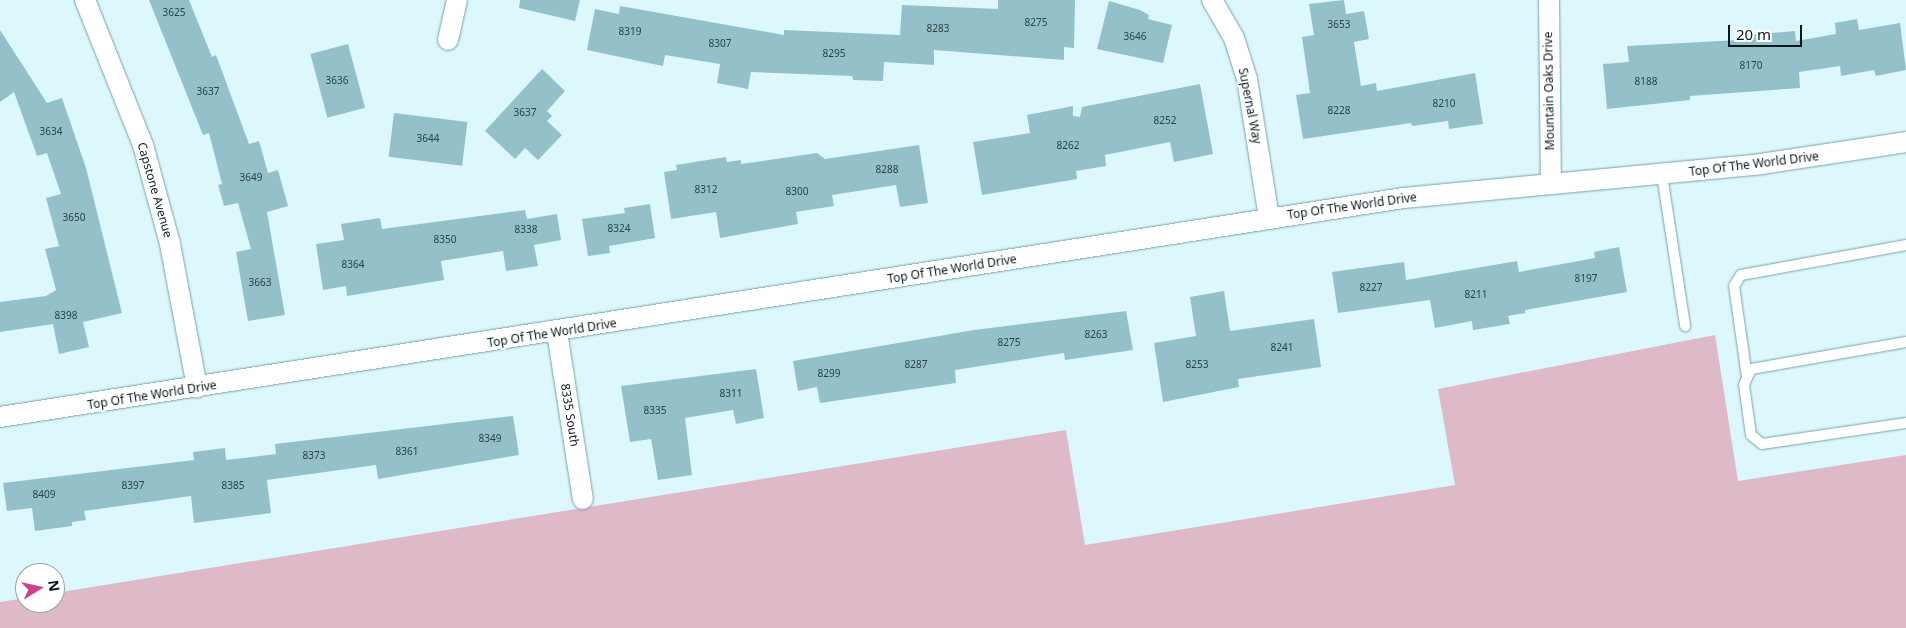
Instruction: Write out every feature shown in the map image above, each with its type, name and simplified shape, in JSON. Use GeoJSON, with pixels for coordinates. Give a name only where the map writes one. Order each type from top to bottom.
{"type":"FeatureCollection","features":[{"type":"Feature","properties":{"kind":"street","name":"Capstone Avenue"},"geometry":{"type":"LineString","coordinates":[[85,0],[143,145],[170,244],[197,387]]}},
{"type":"Feature","properties":{"kind":"street"},"geometry":{"type":"LineString","coordinates":[[448,40],[457,0]]}},
{"type":"Feature","properties":{"kind":"street","name":"Supernal Way"},"geometry":{"type":"LineString","coordinates":[[1212,0],[1234,38],[1246,79],[1269,218]]}},
{"type":"Feature","properties":{"kind":"street","name":"Mountain Oaks Drive"},"geometry":{"type":"LineString","coordinates":[[1549,0],[1551,182]]}},
{"type":"Feature","properties":{"kind":"street","name":"Top Of The World Drive"},"geometry":{"type":"LineString","coordinates":[[0,417],[556,332],[1269,218],[1461,190],[1662,175],[1906,142]]}},
{"type":"Feature","properties":{"kind":"street","name":"8335 South"},"geometry":{"type":"LineString","coordinates":[[556,332],[583,499]]}},
{"type":"Feature","properties":{"kind":"lane"},"geometry":{"type":"LineString","coordinates":[[1662,175],[1685,326]]}},
{"type":"Feature","properties":{"kind":"lane"},"geometry":{"type":"LineString","coordinates":[[1747,377],[1734,286],[1741,275],[1906,245]]}},
{"type":"Feature","properties":{"kind":"lane"},"geometry":{"type":"LineString","coordinates":[[1906,342],[1751,369],[1744,384],[1752,435],[1762,444],[1906,423]]}},
{"type":"Feature","properties":{"kind":"shaded area"},"geometry":{"type":"Polygon","coordinates":[[[1715,335],[1738,481],[1906,455],[1906,628],[0,628],[0,602],[15,600],[15,613],[65,613],[65,591],[1066,430],[1085,545],[1455,485],[1438,389],[1715,335]]]}},
{"type":"Feature","properties":{"kind":"building"},"geometry":{"type":"Polygon","coordinates":[[[149,0],[189,0],[212,57],[216,55],[249,144],[259,141],[268,173],[278,170],[288,206],[267,212],[285,315],[248,321],[236,252],[251,249],[238,203],[224,206],[218,185],[222,184],[209,133],[203,135],[149,0]]]}},
{"type":"Feature","properties":{"kind":"building"},"geometry":{"type":"Polygon","coordinates":[[[520,0],[580,0],[575,21],[519,8],[520,0]]]}},
{"type":"Feature","properties":{"kind":"building"},"geometry":{"type":"Polygon","coordinates":[[[998,0],[1075,0],[1074,48],[1064,47],[1064,60],[934,50],[934,65],[884,62],[883,81],[853,80],[852,76],[751,72],[748,89],[717,83],[720,64],[665,55],[663,66],[587,50],[595,9],[619,14],[620,6],[784,35],[784,30],[900,35],[902,5],[998,9],[998,0]]]}},
{"type":"Feature","properties":{"kind":"building"},"geometry":{"type":"Polygon","coordinates":[[[1344,0],[1346,14],[1364,11],[1369,39],[1354,42],[1361,86],[1376,83],[1377,91],[1475,73],[1483,124],[1449,129],[1448,121],[1412,126],[1411,123],[1303,139],[1296,95],[1310,93],[1302,37],[1314,35],[1309,4],[1344,0]]]}},
{"type":"Feature","properties":{"kind":"building"},"geometry":{"type":"Polygon","coordinates":[[[1109,1],[1140,10],[1149,15],[1148,19],[1172,25],[1163,63],[1097,49],[1109,1]]]}},
{"type":"Feature","properties":{"kind":"building"},"geometry":{"type":"Polygon","coordinates":[[[1857,19],[1859,30],[1900,23],[1906,70],[1876,76],[1874,70],[1841,76],[1840,66],[1799,72],[1800,88],[1690,96],[1690,100],[1607,109],[1603,64],[1629,62],[1627,46],[1738,40],[1738,36],[1795,31],[1796,41],[1836,34],[1835,23],[1857,19]]]}},
{"type":"Feature","properties":{"kind":"building"},"geometry":{"type":"Polygon","coordinates":[[[0,30],[47,103],[62,98],[86,168],[122,313],[83,322],[89,347],[59,354],[53,324],[0,332],[0,302],[46,296],[56,290],[45,249],[59,246],[46,198],[61,194],[47,153],[37,156],[14,92],[0,102],[0,30]]]}},
{"type":"Feature","properties":{"kind":"building"},"geometry":{"type":"Polygon","coordinates":[[[348,44],[365,108],[327,118],[310,54],[348,44]]]}},
{"type":"Feature","properties":{"kind":"building"},"geometry":{"type":"Polygon","coordinates":[[[542,69],[565,91],[547,111],[552,116],[547,121],[562,135],[538,160],[525,148],[515,159],[485,131],[542,69]]]}},
{"type":"Feature","properties":{"kind":"building"},"geometry":{"type":"Polygon","coordinates":[[[1200,84],[1213,154],[1174,162],[1170,142],[1105,155],[1106,166],[1076,171],[1077,179],[982,195],[973,142],[1030,133],[1027,115],[1073,106],[1073,116],[1080,117],[1082,107],[1200,84]]]}},
{"type":"Feature","properties":{"kind":"building"},"geometry":{"type":"Polygon","coordinates":[[[394,113],[467,122],[462,166],[389,157],[394,113]]]}},
{"type":"Feature","properties":{"kind":"building"},"geometry":{"type":"Polygon","coordinates":[[[919,145],[928,203],[900,207],[896,185],[832,195],[834,206],[796,212],[798,224],[720,238],[716,212],[671,219],[664,172],[677,170],[676,165],[726,157],[727,162],[741,160],[741,164],[817,153],[825,159],[919,145]]]}},
{"type":"Feature","properties":{"kind":"building"},"geometry":{"type":"Polygon","coordinates":[[[650,204],[655,238],[609,246],[610,253],[588,256],[582,219],[625,213],[624,208],[650,204]]]}},
{"type":"Feature","properties":{"kind":"building"},"geometry":{"type":"Polygon","coordinates":[[[525,210],[527,219],[557,214],[561,240],[534,245],[538,266],[506,271],[503,251],[441,261],[444,280],[347,296],[346,286],[323,290],[316,244],[344,240],[341,224],[380,218],[382,229],[525,210]]]}},
{"type":"Feature","properties":{"kind":"building"},"geometry":{"type":"Polygon","coordinates":[[[1619,247],[1627,292],[1525,310],[1525,313],[1508,316],[1510,324],[1473,330],[1472,321],[1435,328],[1430,300],[1338,313],[1332,272],[1404,262],[1406,280],[1517,261],[1519,272],[1595,258],[1594,252],[1619,247]]]}},
{"type":"Feature","properties":{"kind":"building"},"geometry":{"type":"Polygon","coordinates":[[[1224,291],[1230,331],[1314,319],[1321,367],[1238,379],[1239,387],[1163,402],[1154,343],[1196,336],[1190,297],[1224,291]]]}},
{"type":"Feature","properties":{"kind":"building"},"geometry":{"type":"Polygon","coordinates":[[[1126,311],[1133,350],[1065,360],[1064,353],[955,370],[956,383],[820,403],[817,387],[798,391],[793,361],[974,330],[1126,311]]]}},
{"type":"Feature","properties":{"kind":"building"},"geometry":{"type":"Polygon","coordinates":[[[756,369],[764,418],[736,424],[733,410],[685,418],[692,475],[658,480],[651,439],[630,442],[621,386],[756,369]]]}},
{"type":"Feature","properties":{"kind":"building"},"geometry":{"type":"Polygon","coordinates":[[[513,416],[519,455],[378,479],[376,465],[267,480],[271,513],[194,523],[191,496],[84,511],[86,520],[72,522],[72,526],[35,531],[32,508],[7,511],[3,483],[194,460],[193,452],[225,448],[226,460],[276,454],[275,444],[513,416]]]}}]}
